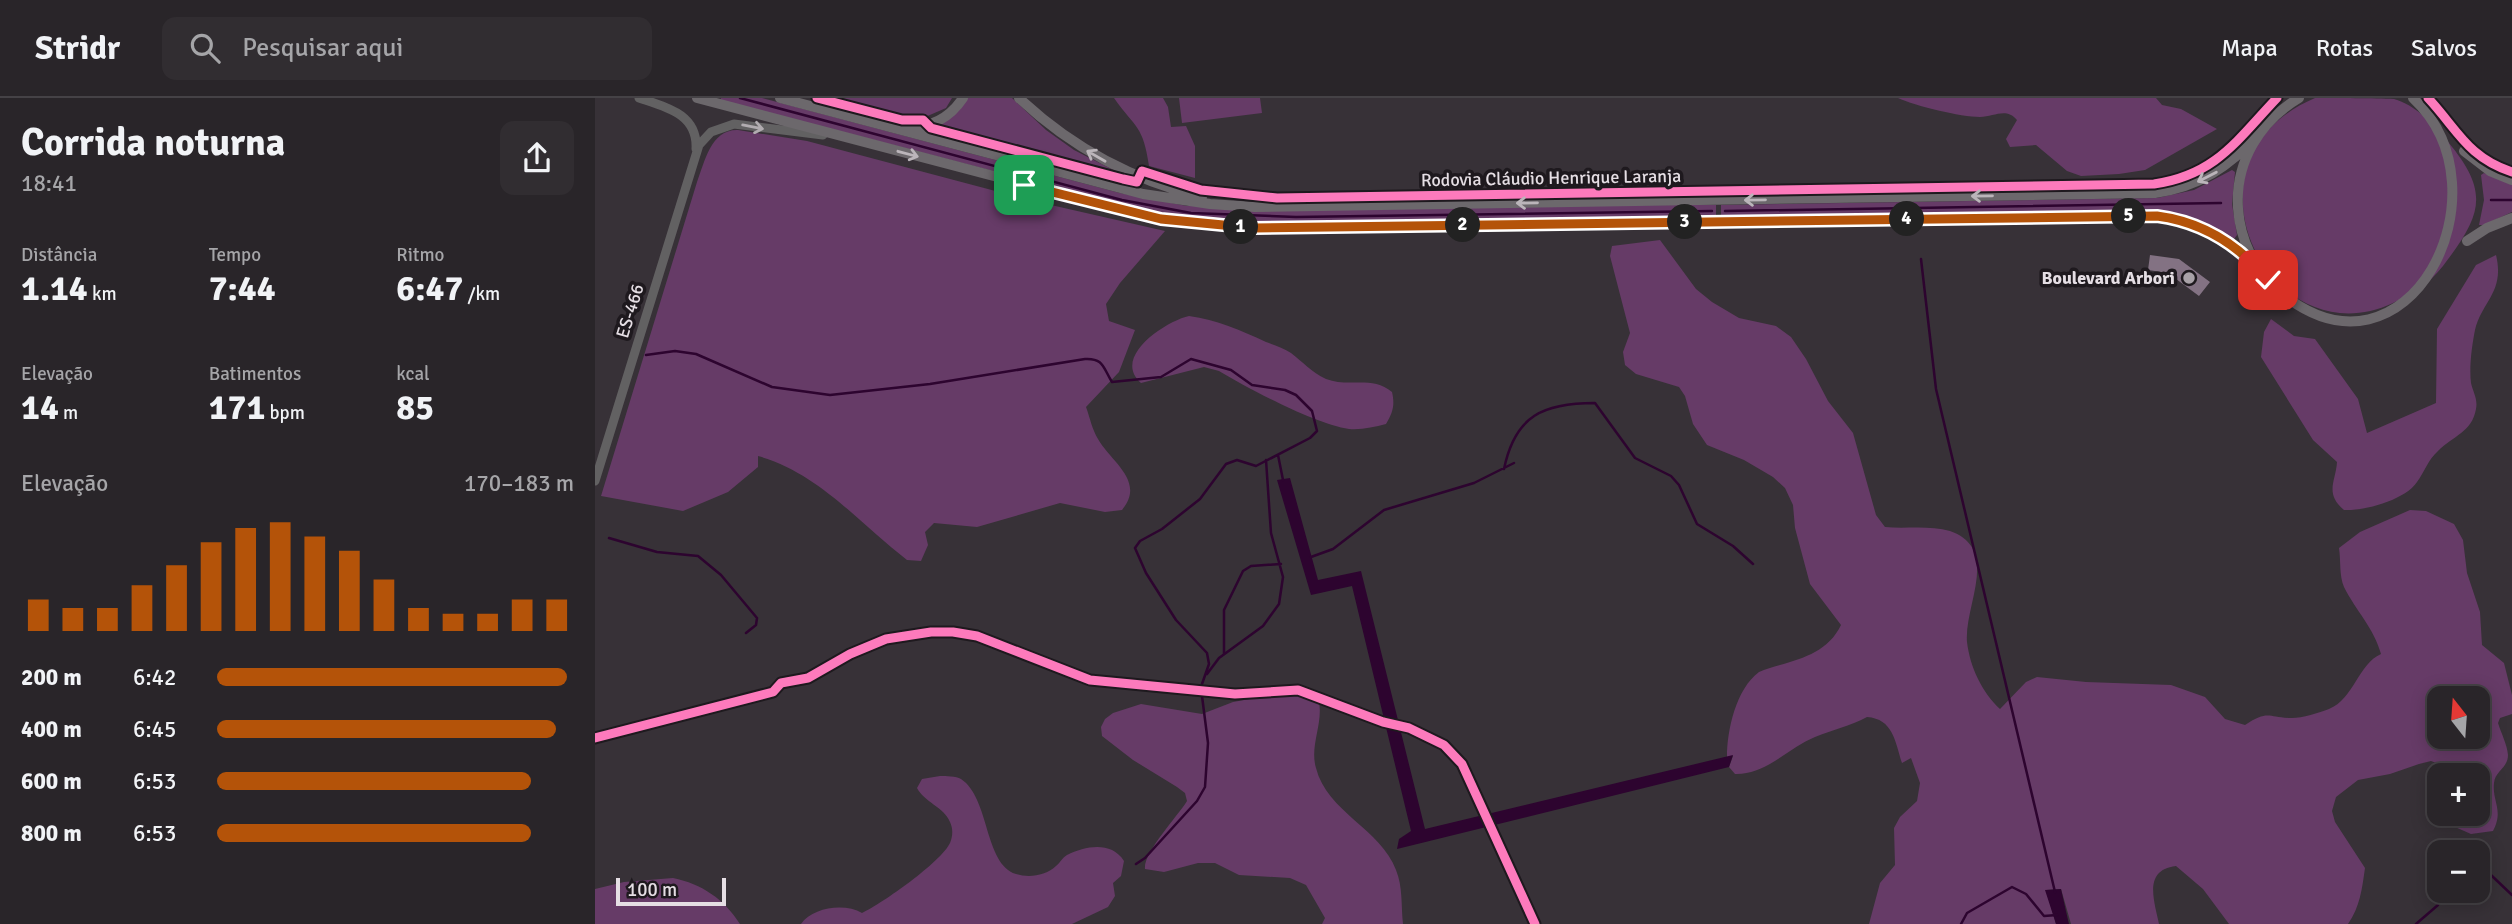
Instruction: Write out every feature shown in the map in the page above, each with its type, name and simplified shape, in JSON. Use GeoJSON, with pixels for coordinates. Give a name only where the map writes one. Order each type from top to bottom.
{"type":"FeatureCollection","features":[{"type":"Feature","properties":{"kind":"main road"},"geometry":{"type":"LineString","coordinates":[[697,98],[1138,214],[1207,225],[1266,228],[2145,216],[2169,218],[2203,228],[2234,247],[2294,302],[2314,312],[2337,318],[2383,316],[2405,309],[2425,297]]}},
{"type":"Feature","properties":{"kind":"main road","name":"Rodovia Cláudio Henrique Laranja"},"geometry":{"type":"LineString","coordinates":[[781,98],[1154,196],[1210,204],[1277,207],[2155,193],[2188,186],[2232,162],[2282,110]]}},
{"type":"Feature","properties":{"kind":"main road"},"geometry":{"type":"LineString","coordinates":[[897,129],[934,123],[953,111],[963,98]]}},
{"type":"Feature","properties":{"kind":"main road"},"geometry":{"type":"LineString","coordinates":[[1019,98],[1063,135],[1129,173],[1202,197],[1277,207]]}},
{"type":"Feature","properties":{"kind":"main road"},"geometry":{"type":"LineString","coordinates":[[2282,110],[2293,98]]}},
{"type":"Feature","properties":{"kind":"main road"},"geometry":{"type":"LineString","coordinates":[[2282,110],[2299,98]]}},
{"type":"Feature","properties":{"kind":"main road"},"geometry":{"type":"LineString","coordinates":[[2413,98],[2432,110]]}},
{"type":"Feature","properties":{"kind":"main road"},"geometry":{"type":"LineString","coordinates":[[2420,98],[2454,135],[2472,174]]}},
{"type":"Feature","properties":{"kind":"main road"},"geometry":{"type":"LineString","coordinates":[[2259,134],[2244,164],[2238,197],[2241,231],[2260,271]]}},
{"type":"Feature","properties":{"kind":"main road"},"geometry":{"type":"LineString","coordinates":[[2463,150],[2490,171],[2512,180]]}},
{"type":"Feature","properties":{"kind":"main road"},"geometry":{"type":"LineString","coordinates":[[2467,241],[2487,228],[2512,218]]}},
{"type":"Feature","properties":{"kind":"main road"},"geometry":{"type":"LineString","coordinates":[[2461,256],[2472,225]]}},
{"type":"Feature","properties":{"kind":"street"},"geometry":{"type":"LineString","coordinates":[[639,98],[683,116],[694,132],[696,151]]}},
{"type":"Feature","properties":{"kind":"street"},"geometry":{"type":"LineString","coordinates":[[696,151],[711,132],[734,124],[842,136]]}},
{"type":"Feature","properties":{"kind":"street","name":"ES-466"},"geometry":{"type":"LineString","coordinates":[[595,481],[696,151]]}},
{"type":"Feature","properties":{"kind":"street"},"geometry":{"type":"LineString","coordinates":[[595,738],[773,692],[781,683],[808,678],[850,654],[886,639],[910,634],[953,632],[977,636],[1090,680],[1235,694],[1289,689],[1324,698],[1383,722],[1409,729],[1452,750],[1462,764],[1535,924]]}},
{"type":"Feature","properties":{"kind":"shaded area"},"geometry":{"type":"Polygon","coordinates":[[[762,98],[1120,193],[1187,206],[1716,205],[1716,217],[1254,224],[1162,215],[720,100],[762,98]]]}},
{"type":"Feature","properties":{"kind":"shaded area"},"geometry":{"type":"Polygon","coordinates":[[[826,98],[952,98],[946,108],[916,121],[826,98]]]}},
{"type":"Feature","properties":{"kind":"shaded area"},"geometry":{"type":"Polygon","coordinates":[[[967,98],[1012,98],[1046,130],[1074,150],[1131,179],[936,127],[967,98]]]}},
{"type":"Feature","properties":{"kind":"shaded area"},"geometry":{"type":"Polygon","coordinates":[[[1114,98],[1163,98],[1168,107],[1171,127],[1186,126],[1195,146],[1195,178],[1149,166],[1141,135],[1114,98]]]}},
{"type":"Feature","properties":{"kind":"shaded area"},"geometry":{"type":"Polygon","coordinates":[[[1179,98],[1260,98],[1262,113],[1182,123],[1179,98]]]}},
{"type":"Feature","properties":{"kind":"shaded area"},"geometry":{"type":"Polygon","coordinates":[[[1898,98],[2156,98],[2162,105],[2181,109],[2217,129],[2145,170],[2081,176],[2067,171],[2036,145],[2010,147],[2006,139],[2017,120],[2009,114],[1980,117],[1962,115],[1926,108],[1898,98]]]}},
{"type":"Feature","properties":{"kind":"shaded area"},"geometry":{"type":"Polygon","coordinates":[[[2315,98],[2394,99],[2402,102],[2416,110],[2444,137],[2469,172],[2475,187],[2473,216],[2457,247],[2432,278],[2393,303],[2348,313],[2308,304],[2275,280],[2253,246],[2243,205],[2248,164],[2271,127],[2315,98]]]}},
{"type":"Feature","properties":{"kind":"shaded area"},"geometry":{"type":"Polygon","coordinates":[[[738,130],[807,141],[1029,200],[1165,231],[1120,283],[1106,304],[1109,321],[1135,330],[1119,372],[1086,407],[1098,439],[1128,481],[1128,500],[1122,510],[1105,512],[1060,503],[977,527],[934,523],[925,532],[928,545],[921,561],[907,560],[837,501],[800,474],[758,456],[758,467],[728,492],[683,511],[601,496],[703,165],[715,140],[729,131],[738,130]]]}},
{"type":"Feature","properties":{"kind":"shaded area"},"geometry":{"type":"Polygon","coordinates":[[[2232,170],[2235,172],[2232,204],[2237,235],[2234,239],[2198,220],[2155,211],[1721,217],[1721,205],[2157,198],[2194,190],[2232,170]]]}},
{"type":"Feature","properties":{"kind":"shaded area"},"geometry":{"type":"Polygon","coordinates":[[[2484,173],[2512,185],[2512,212],[2479,225],[2484,200],[2481,175],[2484,173]]]}},
{"type":"Feature","properties":{"kind":"shaded area"},"geometry":{"type":"Polygon","coordinates":[[[1660,240],[1696,289],[1712,302],[1739,318],[1776,326],[1791,337],[1828,401],[1853,433],[1876,515],[1885,527],[1942,529],[1965,539],[1974,551],[1977,564],[1967,642],[1974,670],[1982,687],[2000,709],[2026,682],[2037,677],[2171,685],[2205,697],[2225,719],[2245,725],[2264,716],[2296,718],[2329,709],[2344,698],[2367,665],[2381,654],[2374,636],[2344,587],[2339,548],[2360,532],[2410,510],[2426,511],[2454,524],[2463,540],[2467,573],[2480,612],[2482,645],[2504,663],[2512,695],[2512,714],[2500,718],[2498,723],[2508,755],[2494,783],[2498,817],[2493,831],[2471,834],[2454,826],[2490,826],[2490,763],[2431,761],[2390,774],[2358,780],[2336,797],[2332,811],[2335,822],[2365,868],[2358,904],[2348,924],[2229,924],[2203,889],[2176,866],[2159,873],[2155,880],[2153,896],[2159,924],[2071,924],[2061,889],[2046,890],[2056,924],[1869,924],[1880,883],[1895,865],[1894,828],[1900,817],[1917,801],[1920,783],[1911,758],[1902,763],[1892,732],[1882,722],[1867,717],[1815,737],[1757,770],[1735,774],[1729,767],[1733,756],[1727,757],[1734,711],[1751,679],[1761,671],[1815,652],[1830,641],[1841,625],[1810,584],[1795,528],[1793,505],[1785,488],[1773,477],[1744,460],[1707,445],[1693,424],[1685,396],[1679,387],[1636,374],[1625,365],[1623,352],[1630,333],[1610,256],[1612,246],[1660,240]]]}},
{"type":"Feature","properties":{"kind":"shaded area"},"geometry":{"type":"Polygon","coordinates":[[[2496,255],[2498,268],[2495,287],[2478,320],[2473,342],[2470,377],[2476,399],[2474,417],[2461,433],[2435,454],[2417,482],[2403,494],[2363,509],[2344,510],[2334,498],[2333,492],[2337,462],[2313,440],[2261,357],[2264,332],[2271,319],[2294,336],[2315,339],[2358,399],[2367,433],[2436,403],[2437,329],[2476,265],[2496,255]]]}},
{"type":"Feature","properties":{"kind":"shaded area"},"geometry":{"type":"Polygon","coordinates":[[[1189,316],[1228,326],[1282,348],[1326,379],[1384,387],[1392,392],[1393,397],[1393,408],[1386,424],[1363,429],[1335,426],[1283,405],[1219,371],[1204,367],[1141,383],[1134,373],[1133,362],[1137,352],[1156,333],[1189,316]]]}},
{"type":"Feature","properties":{"kind":"shaded area"},"geometry":{"type":"Polygon","coordinates":[[[1290,478],[1318,580],[1361,571],[1425,829],[1733,755],[1729,767],[1397,849],[1399,839],[1411,831],[1352,586],[1311,595],[1277,480],[1290,478]]]}},
{"type":"Feature","properties":{"kind":"shaded area"},"geometry":{"type":"Polygon","coordinates":[[[1277,694],[1310,695],[1318,698],[1320,715],[1314,751],[1316,768],[1331,797],[1389,856],[1400,883],[1403,924],[1322,924],[1325,918],[1306,885],[1290,878],[1239,875],[1215,863],[1198,863],[1164,872],[1145,869],[1149,854],[1187,801],[1185,793],[1133,760],[1102,736],[1101,727],[1105,719],[1113,713],[1141,704],[1202,714],[1233,702],[1277,694]]]}},
{"type":"Feature","properties":{"kind":"shaded area"},"geometry":{"type":"Polygon","coordinates":[[[940,776],[959,778],[970,788],[998,858],[1006,868],[1016,874],[1042,874],[1067,855],[1082,849],[1105,848],[1119,855],[1124,861],[1121,876],[1113,883],[1115,896],[1108,907],[1072,924],[801,924],[813,914],[830,908],[847,908],[862,913],[883,901],[935,861],[950,843],[952,830],[943,812],[917,788],[922,779],[940,776]]]}},
{"type":"Feature","properties":{"kind":"shaded area"},"geometry":{"type":"Polygon","coordinates":[[[673,878],[693,884],[711,894],[727,907],[740,924],[595,924],[595,889],[624,882],[673,878]]]}},
{"type":"Feature","properties":{"kind":"shaded area"},"geometry":{"type":"Polygon","coordinates":[[[2061,889],[2069,924],[2056,924],[2045,890],[2061,889]]]}},
{"type":"Feature","properties":{"kind":"building","name":"Boulevard Arbori"},"geometry":{"type":"Polygon","coordinates":[[[2150,255],[2179,259],[2210,282],[2199,296],[2168,273],[2148,270],[2150,255]]]}},
{"type":"Feature","properties":{"kind":"waterway"},"geometry":{"type":"LineString","coordinates":[[740,98],[1122,200],[1191,213],[1296,217],[1712,211]]}},
{"type":"Feature","properties":{"kind":"waterway"},"geometry":{"type":"LineString","coordinates":[[2491,200],[2512,200]]}},
{"type":"Feature","properties":{"kind":"waterway"},"geometry":{"type":"LineString","coordinates":[[1725,211],[2221,203]]}},
{"type":"Feature","properties":{"kind":"waterway"},"geometry":{"type":"LineString","coordinates":[[1921,259],[1936,389],[2055,892]]}},
{"type":"Feature","properties":{"kind":"waterway"},"geometry":{"type":"LineString","coordinates":[[646,355],[675,351],[696,354],[772,387],[830,395],[930,384],[1085,359],[1100,362],[1112,382],[1161,377],[1191,359],[1231,370],[1252,385],[1285,390],[1296,395],[1312,411],[1317,431],[1310,438],[1256,466],[1237,460],[1226,464],[1200,499],[1162,529],[1140,541],[1135,548],[1146,573],[1176,620],[1207,653],[1209,664],[1202,684]]}},
{"type":"Feature","properties":{"kind":"waterway"},"geometry":{"type":"LineString","coordinates":[[1504,469],[1516,436],[1524,424],[1535,416],[1561,406],[1595,403],[1635,458],[1671,476],[1679,485],[1697,524],[1733,546],[1753,564]]}},
{"type":"Feature","properties":{"kind":"waterway"},"geometry":{"type":"LineString","coordinates":[[1278,455],[1283,480]]}},
{"type":"Feature","properties":{"kind":"waterway"},"geometry":{"type":"LineString","coordinates":[[1207,674],[1219,658],[1263,626],[1279,604],[1283,577],[1271,533],[1266,460]]}},
{"type":"Feature","properties":{"kind":"waterway"},"geometry":{"type":"LineString","coordinates":[[1311,557],[1333,549],[1384,510],[1474,483],[1514,463]]}},
{"type":"Feature","properties":{"kind":"waterway"},"geometry":{"type":"LineString","coordinates":[[609,538],[657,552],[698,556],[721,575],[757,618],[756,625],[746,633]]}},
{"type":"Feature","properties":{"kind":"waterway"},"geometry":{"type":"LineString","coordinates":[[1224,654],[1224,610],[1243,571],[1251,566],[1281,564]]}},
{"type":"Feature","properties":{"kind":"waterway"},"geometry":{"type":"LineString","coordinates":[[1136,864],[1145,858],[1197,801],[1205,787],[1208,743],[1202,696]]}},
{"type":"Feature","properties":{"kind":"waterway"},"geometry":{"type":"LineString","coordinates":[[2490,875],[2512,895]]}},
{"type":"Feature","properties":{"kind":"waterway"},"geometry":{"type":"LineString","coordinates":[[1961,924],[1967,913],[2012,887],[2026,894],[2044,916],[2057,915]]}},
{"type":"Feature","properties":{"kind":"waterway"},"geometry":{"type":"LineString","coordinates":[[2416,924],[2439,903]]}},
{"type":"Feature","properties":{"kind":"cycle path"},"geometry":{"type":"LineString","coordinates":[[817,98],[902,120],[923,120],[931,128],[1123,179],[1137,182],[1142,171],[1201,190],[1277,198],[2154,184],[2194,173],[2210,164],[2237,141],[2277,98]]}},
{"type":"Feature","properties":{"kind":"cycle path"},"geometry":{"type":"LineString","coordinates":[[2428,98],[2474,151],[2484,159],[2512,172]]}},
{"type":"Feature","properties":{"kind":"cycle path"},"geometry":{"type":"LineString","coordinates":[[595,738],[773,692],[781,683],[808,678],[850,654],[886,639],[931,632],[977,636],[1090,680],[1235,694],[1298,690],[1383,722],[1409,728],[1444,745],[1462,764],[1535,924]]}},
{"type":"Feature","properties":{"kind":"place","name":"Boulevard Arbori"},"geometry":{"type":"Point","coordinates":[2189,278]}},
{"type":"Feature","properties":{"kind":"route"},"geometry":{"type":"LineString","coordinates":[[1024,185],[1161,219],[1254,228],[2157,216],[2192,224],[2214,233],[2243,254],[2268,280]]}}]}
